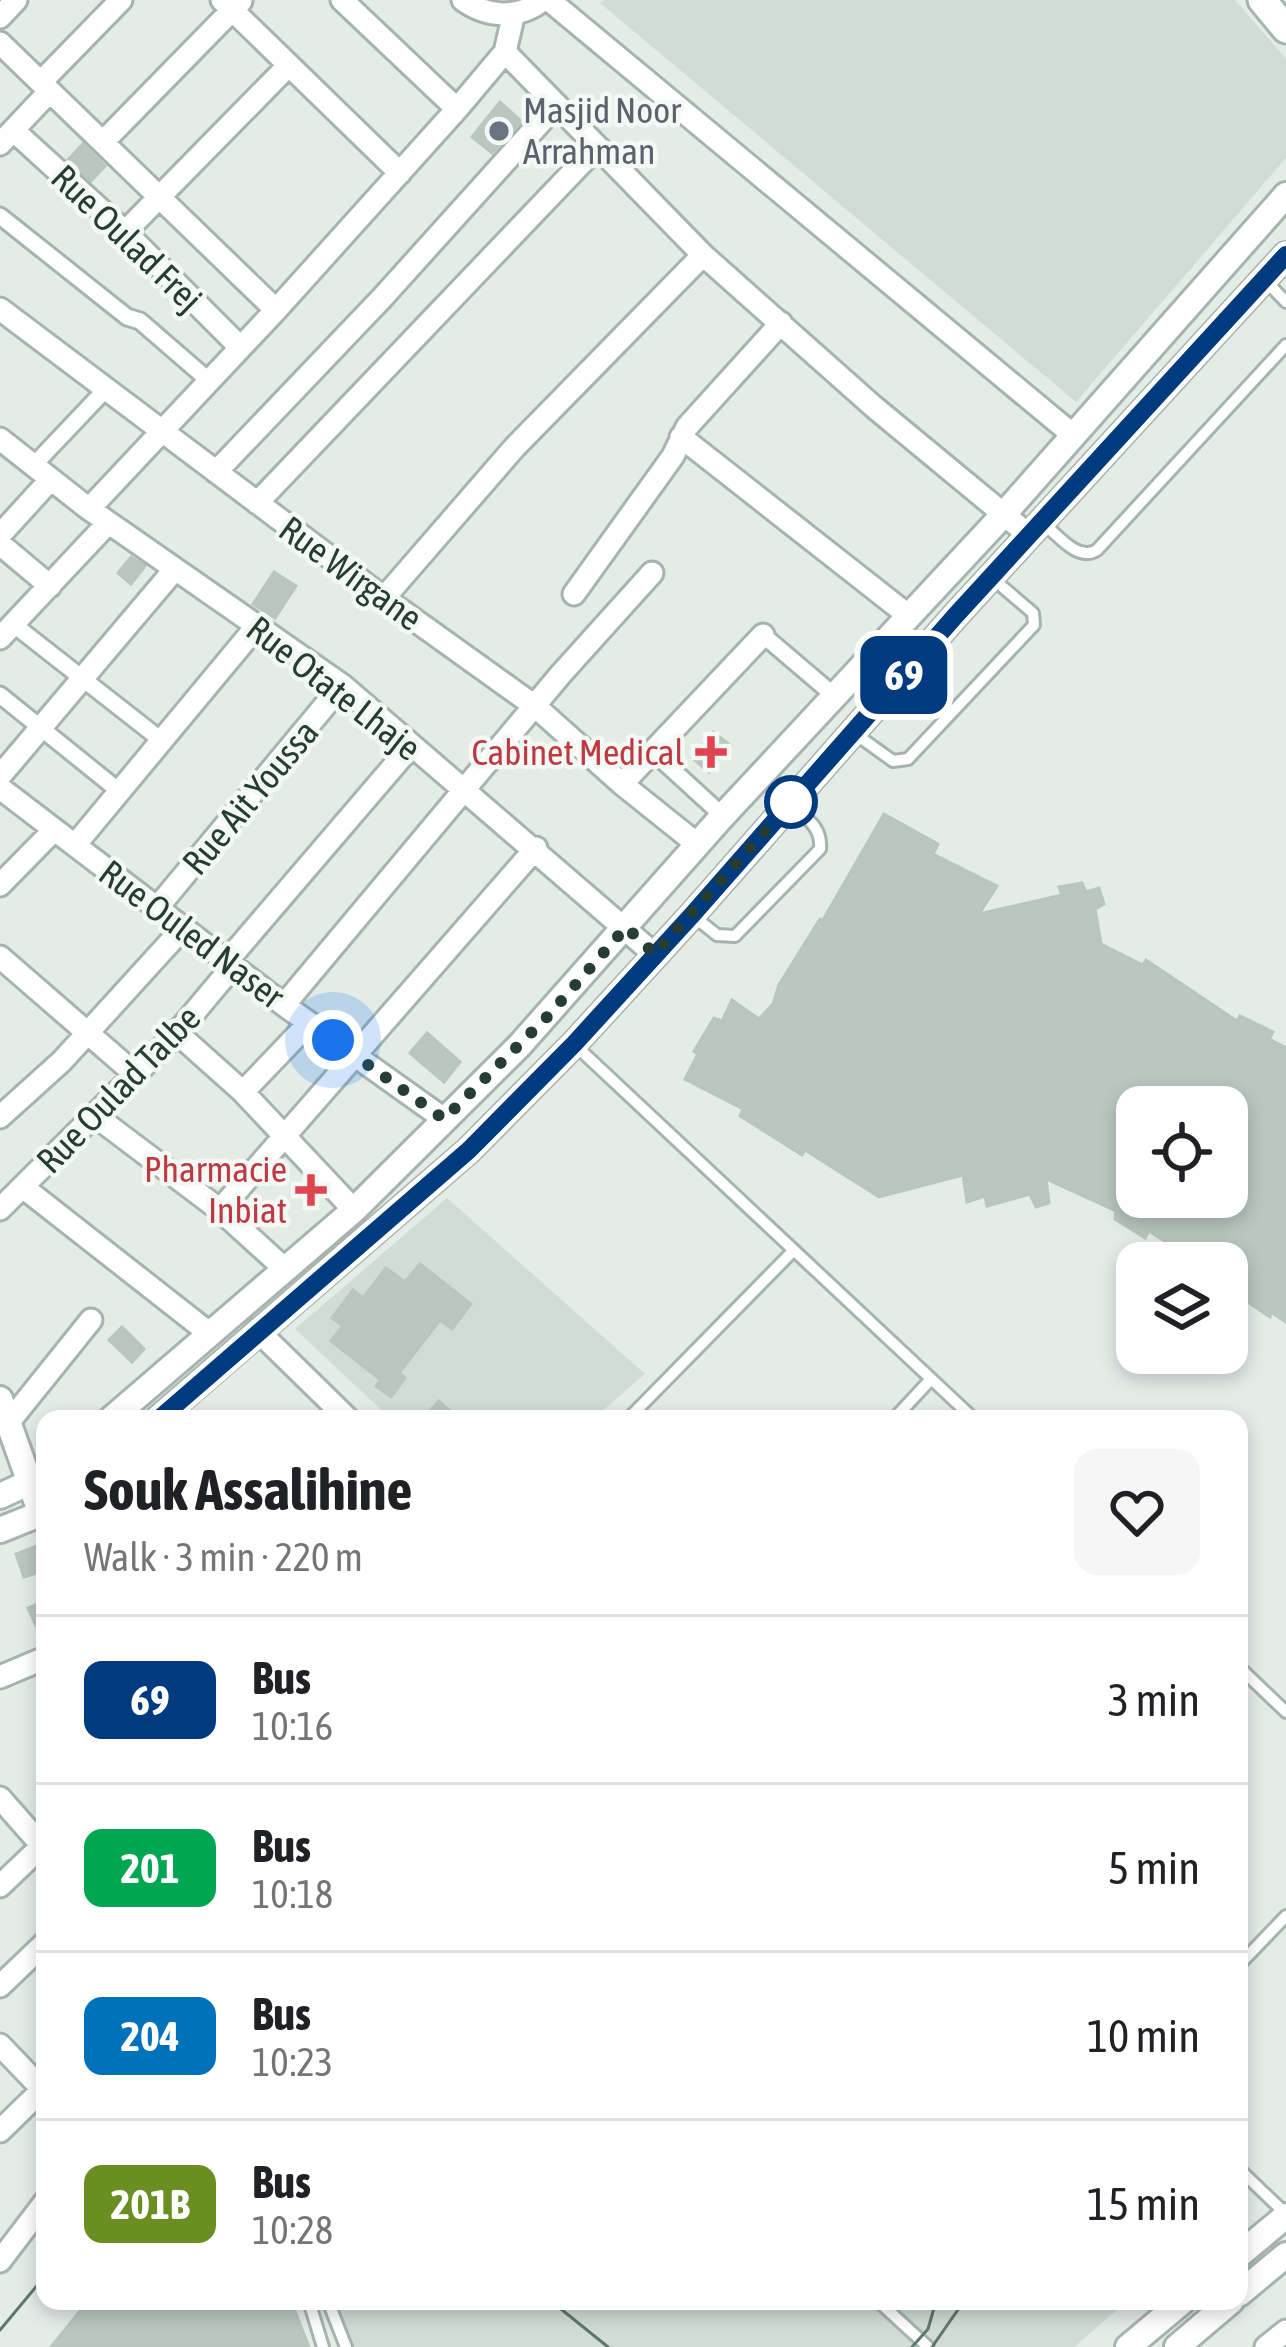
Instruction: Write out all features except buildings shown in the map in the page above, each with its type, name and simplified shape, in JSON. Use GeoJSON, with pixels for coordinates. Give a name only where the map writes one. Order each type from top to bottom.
{"type":"FeatureCollection","features":[{"type":"Feature","properties":{"kind":"main road"},"geometry":{"type":"LineString","coordinates":[[1262,0],[1286,29]]}},
{"type":"Feature","properties":{"kind":"street"},"geometry":{"type":"LineString","coordinates":[[0,16],[16,0]]}},
{"type":"Feature","properties":{"kind":"street"},"geometry":{"type":"LineString","coordinates":[[7,137],[121,0]]}},
{"type":"Feature","properties":{"kind":"street"},"geometry":{"type":"LineString","coordinates":[[342,0],[457,109]]}},
{"type":"Feature","properties":{"kind":"street"},"geometry":{"type":"LineString","coordinates":[[463,0],[496,15],[532,9],[546,0],[1073,435]]}},
{"type":"Feature","properties":{"kind":"street"},"geometry":{"type":"LineString","coordinates":[[103,142],[232,3],[400,173]]}},
{"type":"Feature","properties":{"kind":"street"},"geometry":{"type":"LineString","coordinates":[[88,509],[457,109],[505,52],[514,14]]}},
{"type":"Feature","properties":{"kind":"street"},"geometry":{"type":"LineString","coordinates":[[0,43],[276,310]]}},
{"type":"Feature","properties":{"kind":"street"},"geometry":{"type":"LineString","coordinates":[[505,52],[703,255],[874,407],[1004,514],[1036,529]]}},
{"type":"Feature","properties":{"kind":"street"},"geometry":{"type":"LineString","coordinates":[[125,232],[289,65]]}},
{"type":"Feature","properties":{"kind":"street"},"geometry":{"type":"LineString","coordinates":[[216,472],[556,105]]}},
{"type":"Feature","properties":{"kind":"street","name":"Rue Oulad Frej"},"geometry":{"type":"LineString","coordinates":[[7,137],[125,232],[240,347]]}},
{"type":"Feature","properties":{"kind":"street"},"geometry":{"type":"LineString","coordinates":[[257,503],[595,148]]}},
{"type":"Feature","properties":{"kind":"street"},"geometry":{"type":"LineString","coordinates":[[121,1410],[353,1210],[548,1016],[697,844],[1004,514],[1286,195]]}},
{"type":"Feature","properties":{"kind":"street"},"geometry":{"type":"LineString","coordinates":[[0,216],[127,316],[140,321],[207,379]]}},
{"type":"Feature","properties":{"kind":"street"},"geometry":{"type":"LineString","coordinates":[[384,598],[488,476],[703,255]]}},
{"type":"Feature","properties":{"kind":"street"},"geometry":{"type":"LineString","coordinates":[[168,1410],[469,1150],[574,1044],[1286,255]]}},
{"type":"Feature","properties":{"kind":"street","name":"Rue Wirgane"},"geometry":{"type":"LineString","coordinates":[[0,309],[536,707],[697,844]]}},
{"type":"Feature","properties":{"kind":"street"},"geometry":{"type":"LineString","coordinates":[[574,594],[673,456],[681,437],[782,323]]}},
{"type":"Feature","properties":{"kind":"street"},"geometry":{"type":"LineString","coordinates":[[0,535],[106,389]]}},
{"type":"Feature","properties":{"kind":"street"},"geometry":{"type":"LineString","coordinates":[[681,437],[909,616]]}},
{"type":"Feature","properties":{"kind":"street","name":"Rue Otate Lhaje"},"geometry":{"type":"LineString","coordinates":[[0,439],[88,509],[342,686],[655,954]]}},
{"type":"Feature","properties":{"kind":"street"},"geometry":{"type":"LineString","coordinates":[[109,523],[6,631],[81,677],[161,740]]}},
{"type":"Feature","properties":{"kind":"street"},"geometry":{"type":"LineString","coordinates":[[0,544],[50,586]]}},
{"type":"Feature","properties":{"kind":"street"},"geometry":{"type":"LineString","coordinates":[[0,776],[175,569]]}},
{"type":"Feature","properties":{"kind":"street"},"geometry":{"type":"LineString","coordinates":[[284,1005],[652,573]]}},
{"type":"Feature","properties":{"kind":"street"},"geometry":{"type":"LineString","coordinates":[[75,845],[256,627]]}},
{"type":"Feature","properties":{"kind":"street"},"geometry":{"type":"LineString","coordinates":[[622,784],[763,635],[837,698]]}},
{"type":"Feature","properties":{"kind":"street","name":"Rue Ait Youssa"},"geometry":{"type":"LineString","coordinates":[[157,908],[342,686]]}},
{"type":"Feature","properties":{"kind":"street"},"geometry":{"type":"LineString","coordinates":[[0,695],[119,791]]}},
{"type":"Feature","properties":{"kind":"street","name":"Rue Oulad Talbe"},"geometry":{"type":"LineString","coordinates":[[0,1209],[177,1033],[411,746]]}},
{"type":"Feature","properties":{"kind":"street"},"geometry":{"type":"LineString","coordinates":[[652,751],[752,847]]}},
{"type":"Feature","properties":{"kind":"street","name":"Rue Ouled Naser"},"geometry":{"type":"LineString","coordinates":[[0,788],[284,1005],[444,1119]]}},
{"type":"Feature","properties":{"kind":"street"},"geometry":{"type":"LineString","coordinates":[[0,885],[54,830]]}},
{"type":"Feature","properties":{"kind":"street"},"geometry":{"type":"LineString","coordinates":[[220,1210],[536,848]]}},
{"type":"Feature","properties":{"kind":"street","name":"Rue Ait Youssa"},"geometry":{"type":"LineString","coordinates":[[0,1117],[90,1031],[183,928]]}},
{"type":"Feature","properties":{"kind":"street"},"geometry":{"type":"LineString","coordinates":[[0,957],[135,1074]]}},
{"type":"Feature","properties":{"kind":"street"},"geometry":{"type":"LineString","coordinates":[[243,1092],[309,1023]]}},
{"type":"Feature","properties":{"kind":"street"},"geometry":{"type":"LineString","coordinates":[[177,1033],[243,1092],[353,1210]]}},
{"type":"Feature","properties":{"kind":"street"},"geometry":{"type":"LineString","coordinates":[[94,1115],[220,1210],[286,1270]]}},
{"type":"Feature","properties":{"kind":"street"},"geometry":{"type":"LineString","coordinates":[[23,1187],[209,1333]]}},
{"type":"Feature","properties":{"kind":"street"},"geometry":{"type":"LineString","coordinates":[[36,1474],[3,1410],[91,1320]]}},
{"type":"Feature","properties":{"kind":"street"},"geometry":{"type":"LineString","coordinates":[[257,1330],[338,1410]]}},
{"type":"Feature","properties":{"kind":"street"},"geometry":{"type":"LineString","coordinates":[[0,1496],[36,1479]]}},
{"type":"Feature","properties":{"kind":"street"},"geometry":{"type":"LineString","coordinates":[[0,1531],[36,1520]]}},
{"type":"Feature","properties":{"kind":"street"},"geometry":{"type":"LineString","coordinates":[[0,1677],[36,1662]]}},
{"type":"Feature","properties":{"kind":"street"},"geometry":{"type":"LineString","coordinates":[[0,1798],[36,1837]]}},
{"type":"Feature","properties":{"kind":"street"},"geometry":{"type":"LineString","coordinates":[[0,1886],[36,1853]]}},
{"type":"Feature","properties":{"kind":"street"},"geometry":{"type":"LineString","coordinates":[[0,1986],[36,1952]]}},
{"type":"Feature","properties":{"kind":"street"},"geometry":{"type":"LineString","coordinates":[[0,2045],[36,2083]]}},
{"type":"Feature","properties":{"kind":"street"},"geometry":{"type":"LineString","coordinates":[[0,2131],[36,2098]]}},
{"type":"Feature","properties":{"kind":"street"},"geometry":{"type":"LineString","coordinates":[[0,2261],[36,2214]]}},
{"type":"Feature","properties":{"kind":"street"},"geometry":{"type":"LineString","coordinates":[[1248,2247],[1286,2215]]}},
{"type":"Feature","properties":{"kind":"street"},"geometry":{"type":"LineString","coordinates":[[1248,2287],[1286,2255]]}},
{"type":"Feature","properties":{"kind":"street"},"geometry":{"type":"LineString","coordinates":[[1128,2347],[1173,2310]]}},
{"type":"Feature","properties":{"kind":"street"},"geometry":{"type":"LineString","coordinates":[[1178,2347],[1221,2310]]}},
{"type":"Feature","properties":{"kind":"street"},"geometry":{"type":"LineString","coordinates":[[1266,2347],[1286,2331]]}},
{"type":"Feature","properties":{"kind":"lane"},"geometry":{"type":"LineString","coordinates":[[1264,280],[1286,302]]}},
{"type":"Feature","properties":{"kind":"lane"},"geometry":{"type":"LineString","coordinates":[[1036,529],[1081,554],[1097,550],[1286,345]]}},
{"type":"Feature","properties":{"kind":"lane"},"geometry":{"type":"LineString","coordinates":[[854,733],[893,761],[908,759],[1034,625],[1034,613],[991,578]]}},
{"type":"Feature","properties":{"kind":"lane"},"geometry":{"type":"LineString","coordinates":[[692,915],[717,935],[736,936],[820,849],[817,826],[790,804]]}},
{"type":"Feature","properties":{"kind":"lane"},"geometry":{"type":"LineString","coordinates":[[574,1044],[965,1410]]}},
{"type":"Feature","properties":{"kind":"lane"},"geometry":{"type":"LineString","coordinates":[[637,1410],[794,1250]]}},
{"type":"Feature","properties":{"kind":"lane"},"geometry":{"type":"LineString","coordinates":[[903,1410],[932,1379]]}},
{"type":"Feature","properties":{"kind":"lane"},"geometry":{"type":"LineString","coordinates":[[1248,1676],[1286,1712]]}},
{"type":"Feature","properties":{"kind":"lane"},"geometry":{"type":"LineString","coordinates":[[1248,1956],[1286,1916]]}},
{"type":"Feature","properties":{"kind":"lane"},"geometry":{"type":"LineString","coordinates":[[1248,2178],[1286,2215]]}},
{"type":"Feature","properties":{"kind":"lane"},"geometry":{"type":"LineString","coordinates":[[312,2310],[323,2347]]}},
{"type":"Feature","properties":{"kind":"lane"},"geometry":{"type":"LineString","coordinates":[[332,2310],[346,2347]]}},
{"type":"Feature","properties":{"kind":"lane"},"geometry":{"type":"LineString","coordinates":[[888,2310],[928,2347]]}},
{"type":"Feature","properties":{"kind":"shaded area"},"geometry":{"type":"Polygon","coordinates":[[[1235,0],[1286,59],[1286,158],[1076,402],[600,3],[1235,0]]]}},
{"type":"Feature","properties":{"kind":"shaded area"},"geometry":{"type":"Polygon","coordinates":[[[447,1198],[645,1374],[603,1410],[381,1410],[295,1329],[447,1198]]]}},
{"type":"Feature","properties":{"kind":"shaded area"},"geometry":{"type":"Polygon","coordinates":[[[335,2310],[1117,2310],[1074,2347],[352,2347],[335,2310]]]}},
{"type":"Feature","properties":{"kind":"tram line"},"geometry":{"type":"LineString","coordinates":[[0,2330],[36,2287]]}},
{"type":"Feature","properties":{"kind":"tram line"},"geometry":{"type":"LineString","coordinates":[[562,2310],[608,2347]]}},
{"type":"Feature","properties":{"kind":"tram line"},"geometry":{"type":"LineString","coordinates":[[912,2347],[928,2329],[933,2310]]}},
{"type":"Feature","properties":{"kind":"tram line"},"geometry":{"type":"LineString","coordinates":[[932,2347],[958,2310]]}},
{"type":"Feature","properties":{"kind":"bus line","name":"69"},"geometry":{"type":"LineString","coordinates":[[169,1410],[469,1150],[574,1044],[956,615],[1286,255]]}},
{"type":"Feature","properties":{"kind":"place","name":"Masjid Noor Arrahman"},"geometry":{"type":"Point","coordinates":[499,131]}},
{"type":"Feature","properties":{"kind":"place","name":"Cabinet Medical"},"geometry":{"type":"Point","coordinates":[711,752]}},
{"type":"Feature","properties":{"kind":"place","name":"Pharmacie Inbiat"},"geometry":{"type":"Point","coordinates":[311,1190]}},
{"type":"Feature","properties":{"kind":"route"},"geometry":{"type":"LineString","coordinates":[[333,1040],[444,1119],[548,1016],[626,927],[655,954],[791,802]]}}]}
